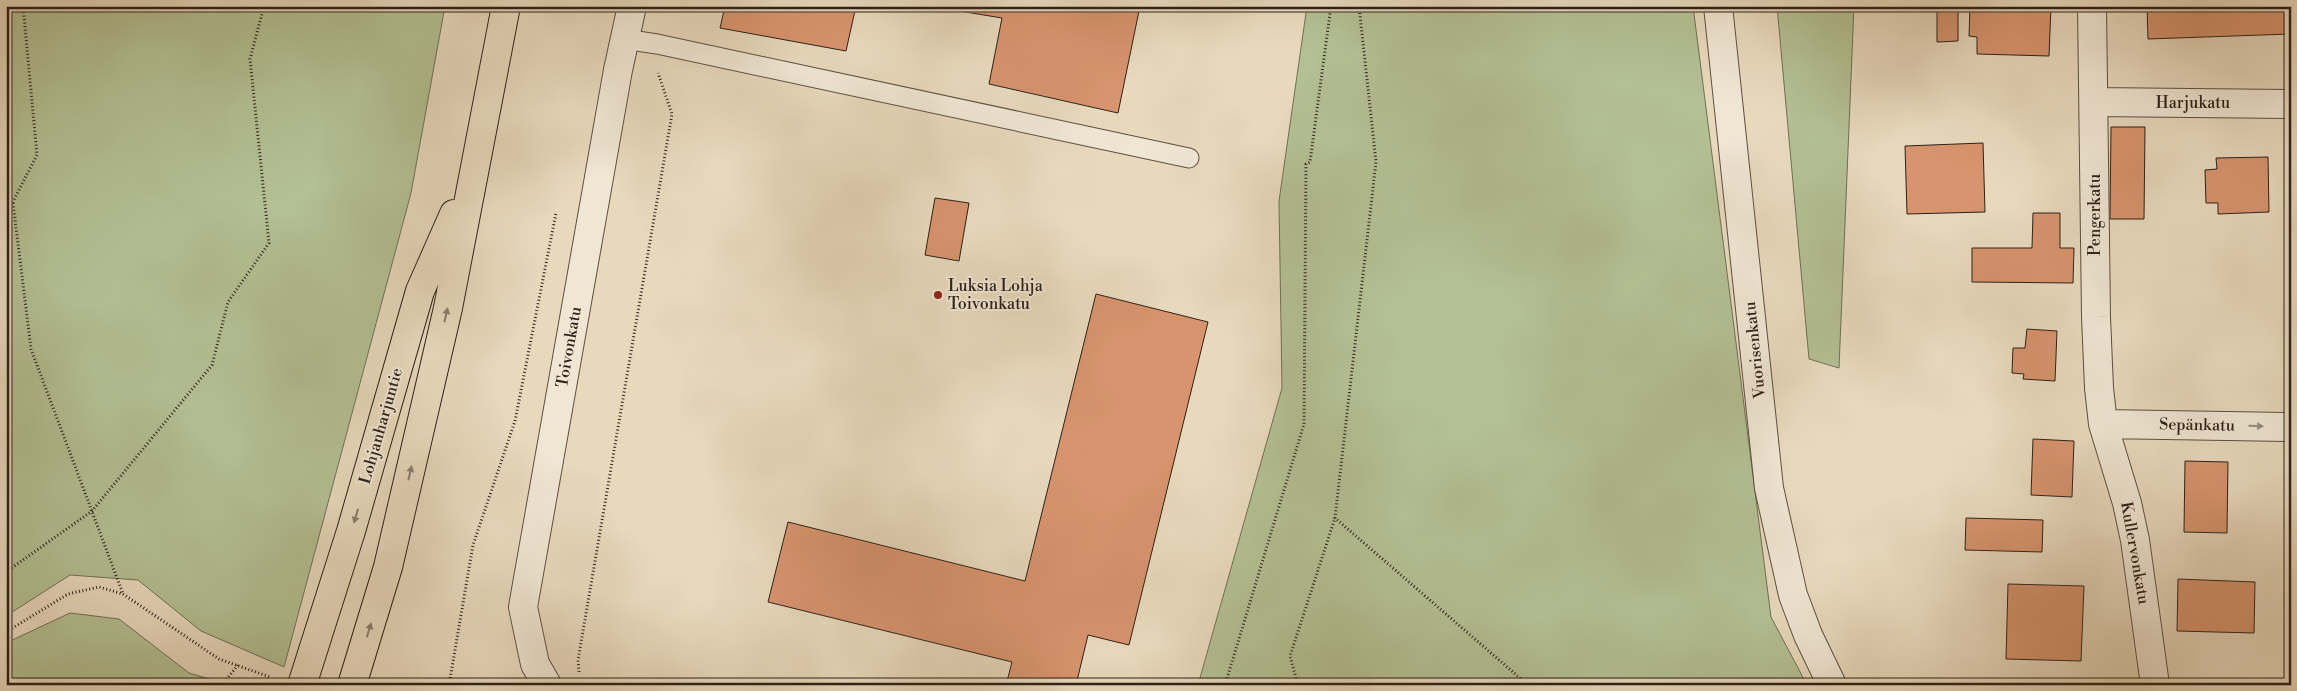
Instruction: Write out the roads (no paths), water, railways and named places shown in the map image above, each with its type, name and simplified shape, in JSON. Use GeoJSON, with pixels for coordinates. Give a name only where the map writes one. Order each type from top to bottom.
{"type":"FeatureCollection","features":[{"type":"Feature","properties":{"kind":"highway","name":"Lohjanharjuntie"},"geometry":{"type":"LineString","coordinates":[[352,685],[388,567],[448,308],[472,172],[506,6]]}},
{"type":"Feature","properties":{"kind":"highway","name":"Lohjanharjuntie"},"geometry":{"type":"LineString","coordinates":[[290,682],[352,531],[420,291],[472,172]]}},
{"type":"Feature","properties":{"kind":"street","name":"Toivonkatu"},"geometry":{"type":"LineString","coordinates":[[547,685],[535,664],[522,607],[624,39],[632,6]]}},
{"type":"Feature","properties":{"kind":"street","name":"Vuorisenkatu"},"geometry":{"type":"LineString","coordinates":[[1718,6],[1768,488],[1793,595],[1808,635],[1832,685]]}},
{"type":"Feature","properties":{"kind":"street","name":"Pengerkatu"},"geometry":{"type":"LineString","coordinates":[[2092,6],[2095,102],[2096,317],[2099,388],[2103,424]]}},
{"type":"Feature","properties":{"kind":"street","name":"Harjukatu"},"geometry":{"type":"LineString","coordinates":[[2095,102],[2291,104]]}},
{"type":"Feature","properties":{"kind":"street","name":"Sepänkatu"},"geometry":{"type":"LineString","coordinates":[[2103,424],[2291,427]]}},
{"type":"Feature","properties":{"kind":"street","name":"Kullervonkatu"},"geometry":{"type":"LineString","coordinates":[[2103,424],[2127,503],[2135,540],[2155,685]]}},
{"type":"Feature","properties":{"kind":"lane"},"geometry":{"type":"LineString","coordinates":[[624,39],[657,44],[1189,158]]}},
{"type":"Feature","properties":{"kind":"place","name":"Luksia Lohja Toivonkatu"},"geometry":{"type":"Point","coordinates":[938,295]}}]}
